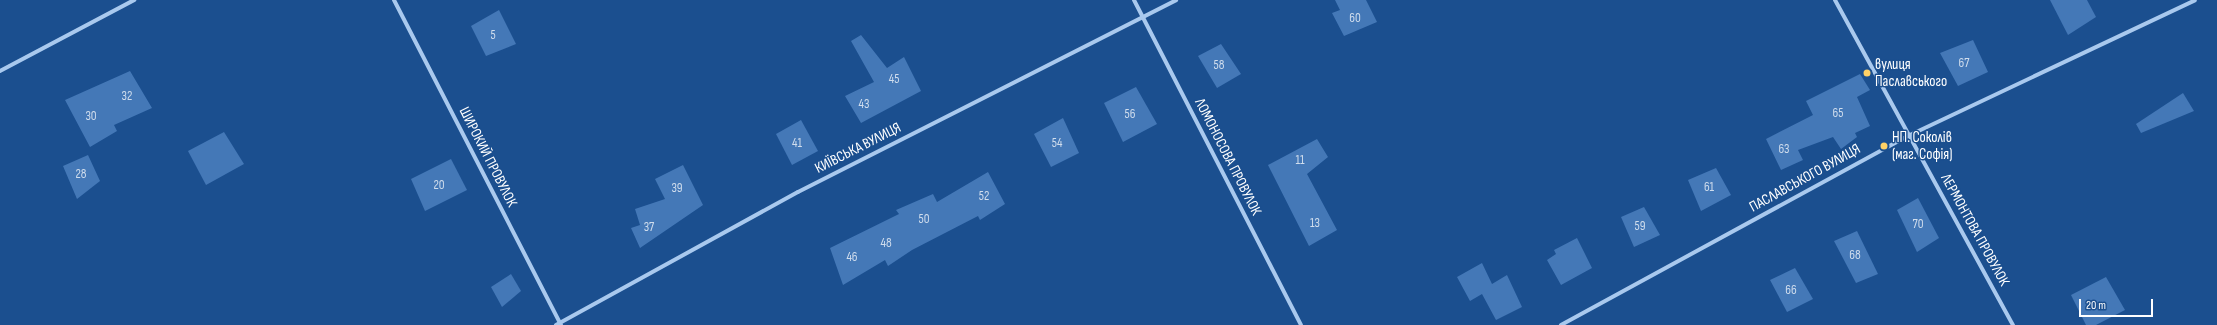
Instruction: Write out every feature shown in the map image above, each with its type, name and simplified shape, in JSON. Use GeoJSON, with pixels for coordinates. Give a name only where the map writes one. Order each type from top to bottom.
{"type":"FeatureCollection","features":[{"type":"Feature","properties":{"kind":"street"},"geometry":{"type":"LineString","coordinates":[[0,71],[134,0]]}},
{"type":"Feature","properties":{"kind":"street","name":"ШИРОКИЙ ПРОВУЛОК"},"geometry":{"type":"LineString","coordinates":[[394,0],[559,324]]}},
{"type":"Feature","properties":{"kind":"street","name":"ЛОМОНОСОВА ПРОВУЛОК"},"geometry":{"type":"LineString","coordinates":[[1134,0],[1301,325]]}},
{"type":"Feature","properties":{"kind":"street","name":"КИЇВСЬКА ВУЛИЦЯ"},"geometry":{"type":"LineString","coordinates":[[559,324],[798,192],[1176,0]]}},
{"type":"Feature","properties":{"kind":"street","name":"ЛЕРМОНТОВА ПРОВУЛОК"},"geometry":{"type":"LineString","coordinates":[[1835,0],[2013,325]]}},
{"type":"Feature","properties":{"kind":"street","name":"ПАСЛАВСЬКОГО ВУЛИЦЯ"},"geometry":{"type":"LineString","coordinates":[[1561,325],[1910,135],[2195,0]]}},
{"type":"Feature","properties":{"kind":"building"},"geometry":{"type":"Polygon","coordinates":[[[1335,0],[1366,0],[1377,22],[1344,36],[1332,13],[1340,10],[1335,0]]]}},
{"type":"Feature","properties":{"kind":"building"},"geometry":{"type":"Polygon","coordinates":[[[2050,0],[2087,0],[2096,17],[2068,35],[2050,0]]]}},
{"type":"Feature","properties":{"kind":"building"},"geometry":{"type":"Polygon","coordinates":[[[499,10],[516,44],[486,56],[471,26],[499,10]]]}},
{"type":"Feature","properties":{"kind":"building"},"geometry":{"type":"Polygon","coordinates":[[[861,35],[887,68],[904,57],[921,91],[861,123],[845,96],[874,82],[851,41],[861,35]]]}},
{"type":"Feature","properties":{"kind":"building"},"geometry":{"type":"Polygon","coordinates":[[[1973,40],[1988,72],[1958,86],[1940,53],[1973,40]]]}},
{"type":"Feature","properties":{"kind":"building"},"geometry":{"type":"Polygon","coordinates":[[[1221,44],[1241,74],[1217,88],[1198,56],[1221,44]]]}},
{"type":"Feature","properties":{"kind":"building"},"geometry":{"type":"Polygon","coordinates":[[[130,71],[152,108],[114,125],[117,131],[90,147],[65,100],[130,71]]]}},
{"type":"Feature","properties":{"kind":"building"},"geometry":{"type":"Polygon","coordinates":[[[1860,74],[1870,90],[1857,97],[1870,126],[1855,133],[1857,137],[1841,149],[1833,137],[1798,150],[1803,160],[1781,170],[1766,139],[1813,115],[1806,101],[1860,74]]]}},
{"type":"Feature","properties":{"kind":"building"},"geometry":{"type":"Polygon","coordinates":[[[1136,87],[1157,124],[1123,142],[1104,103],[1136,87]]]}},
{"type":"Feature","properties":{"kind":"building"},"geometry":{"type":"Polygon","coordinates":[[[2183,93],[2194,111],[2141,133],[2136,124],[2183,93]]]}},
{"type":"Feature","properties":{"kind":"building"},"geometry":{"type":"Polygon","coordinates":[[[1063,118],[1079,153],[1051,167],[1034,134],[1063,118]]]}},
{"type":"Feature","properties":{"kind":"building"},"geometry":{"type":"Polygon","coordinates":[[[801,120],[818,151],[792,165],[776,134],[801,120]]]}},
{"type":"Feature","properties":{"kind":"building"},"geometry":{"type":"Polygon","coordinates":[[[224,132],[244,164],[206,185],[188,151],[224,132]]]}},
{"type":"Feature","properties":{"kind":"building"},"geometry":{"type":"Polygon","coordinates":[[[1317,139],[1328,157],[1307,174],[1337,230],[1309,246],[1268,165],[1317,139]]]}},
{"type":"Feature","properties":{"kind":"building"},"geometry":{"type":"Polygon","coordinates":[[[88,155],[100,181],[77,199],[63,166],[88,155]]]}},
{"type":"Feature","properties":{"kind":"building"},"geometry":{"type":"Polygon","coordinates":[[[451,159],[467,190],[425,211],[411,179],[451,159]]]}},
{"type":"Feature","properties":{"kind":"building"},"geometry":{"type":"Polygon","coordinates":[[[683,165],[703,205],[640,248],[631,228],[640,225],[635,209],[665,199],[655,179],[683,165]]]}},
{"type":"Feature","properties":{"kind":"building"},"geometry":{"type":"Polygon","coordinates":[[[1716,168],[1731,195],[1701,211],[1688,180],[1716,168]]]}},
{"type":"Feature","properties":{"kind":"building"},"geometry":{"type":"Polygon","coordinates":[[[988,172],[1005,204],[980,220],[978,216],[912,250],[888,266],[885,260],[843,285],[830,248],[899,214],[896,210],[933,194],[937,202],[988,172]]]}},
{"type":"Feature","properties":{"kind":"building"},"geometry":{"type":"Polygon","coordinates":[[[1918,198],[1939,238],[1917,252],[1897,210],[1918,198]]]}},
{"type":"Feature","properties":{"kind":"building"},"geometry":{"type":"Polygon","coordinates":[[[1644,207],[1660,235],[1634,247],[1621,217],[1644,207]]]}},
{"type":"Feature","properties":{"kind":"building"},"geometry":{"type":"Polygon","coordinates":[[[1857,231],[1878,274],[1856,283],[1834,241],[1857,231]]]}},
{"type":"Feature","properties":{"kind":"building"},"geometry":{"type":"Polygon","coordinates":[[[1577,238],[1592,268],[1561,285],[1547,260],[1556,254],[1554,250],[1577,238]]]}},
{"type":"Feature","properties":{"kind":"building"},"geometry":{"type":"Polygon","coordinates":[[[1482,263],[1492,284],[1507,275],[1522,307],[1496,320],[1482,294],[1470,301],[1457,277],[1482,263]]]}},
{"type":"Feature","properties":{"kind":"building"},"geometry":{"type":"Polygon","coordinates":[[[1795,268],[1813,299],[1787,312],[1770,280],[1795,268]]]}},
{"type":"Feature","properties":{"kind":"building"},"geometry":{"type":"Polygon","coordinates":[[[511,274],[521,291],[502,307],[491,287],[511,274]]]}},
{"type":"Feature","properties":{"kind":"building"},"geometry":{"type":"Polygon","coordinates":[[[2106,277],[2125,310],[2096,325],[2086,325],[2071,295],[2106,277]]]}},
{"type":"Feature","properties":{"kind":"place","name":"вулиця Паславського"},"geometry":{"type":"Point","coordinates":[1867,73]}},
{"type":"Feature","properties":{"kind":"place","name":"НП. Соколів (маг. Софія)"},"geometry":{"type":"Point","coordinates":[1884,146]}}]}
